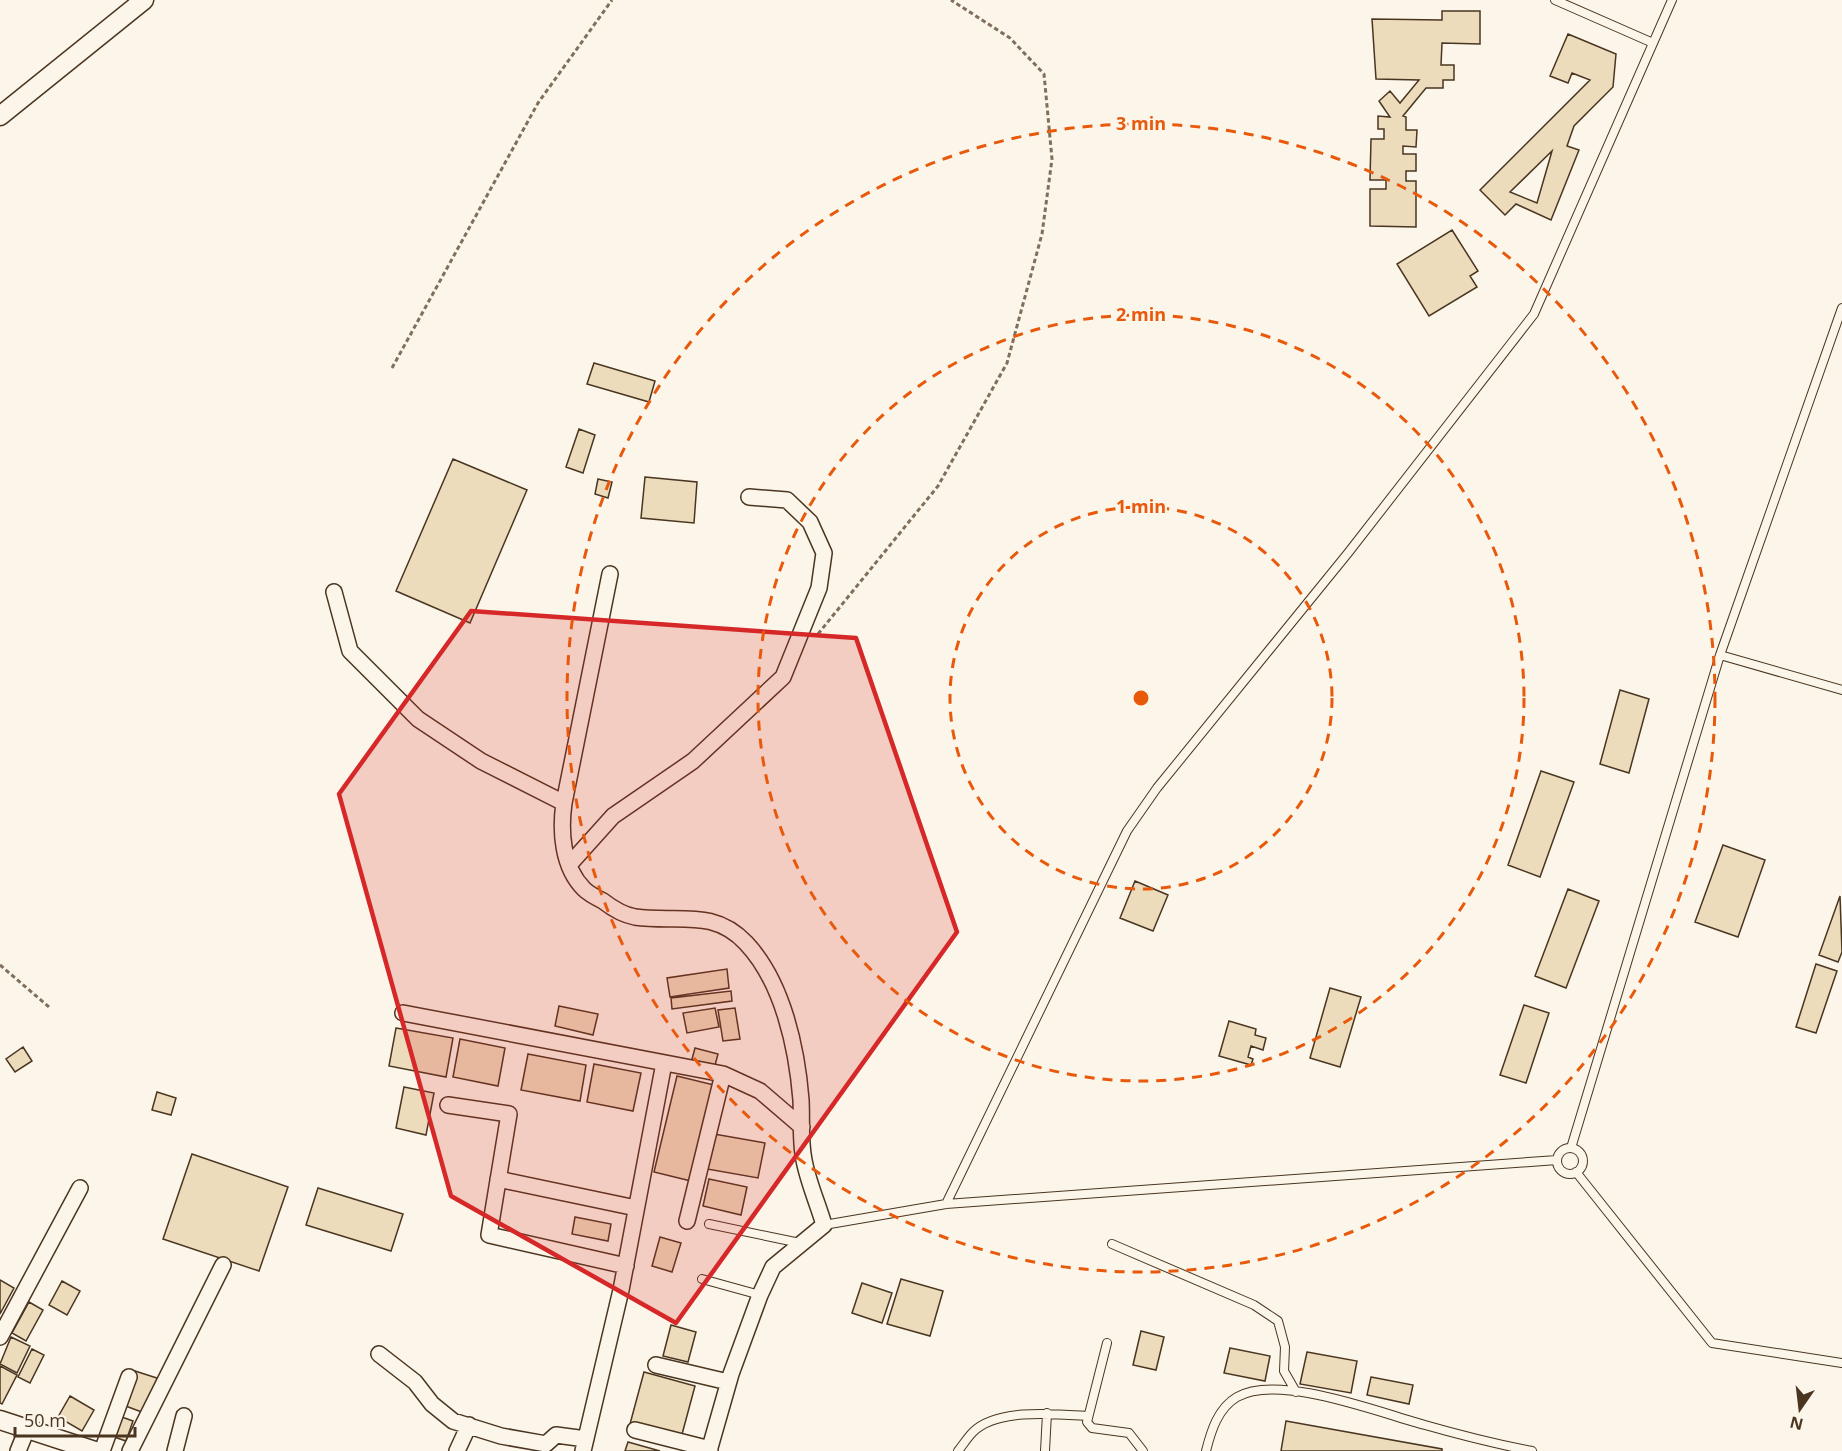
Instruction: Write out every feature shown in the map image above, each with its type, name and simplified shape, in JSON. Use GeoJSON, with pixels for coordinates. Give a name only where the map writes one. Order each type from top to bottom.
{"type":"FeatureCollection","features":[{"type":"Feature","properties":{"kind":"street"},"geometry":{"type":"LineString","coordinates":[[0,116],[144,0]]}},
{"type":"Feature","properties":{"kind":"street"},"geometry":{"type":"LineString","coordinates":[[569,865],[612,816],[693,761],[783,677],[819,588],[824,553],[810,522],[787,500],[749,497]]}},
{"type":"Feature","properties":{"kind":"street"},"geometry":{"type":"LineString","coordinates":[[610,574],[564,803],[561,830],[569,865],[584,889],[615,910],[633,917],[700,918],[729,927],[748,944],[768,973],[782,1007],[793,1047],[804,1159],[824,1225],[773,1267],[760,1295],[728,1382],[710,1450],[635,1430]]}},
{"type":"Feature","properties":{"kind":"street"},"geometry":{"type":"LineString","coordinates":[[334,592],[350,651],[418,719],[481,761],[564,803]]}},
{"type":"Feature","properties":{"kind":"street"},"geometry":{"type":"LineString","coordinates":[[403,1013],[723,1074],[760,1090],[802,1127]]}},
{"type":"Feature","properties":{"kind":"street"},"geometry":{"type":"LineString","coordinates":[[379,1354],[415,1382],[444,1415],[501,1436],[546,1444],[556,1435],[585,1445],[626,1266],[664,1063]]}},
{"type":"Feature","properties":{"kind":"street"},"geometry":{"type":"LineString","coordinates":[[687,1221],[723,1074]]}},
{"type":"Feature","properties":{"kind":"street"},"geometry":{"type":"LineString","coordinates":[[447,1105],[509,1114],[489,1235],[626,1266]]}},
{"type":"Feature","properties":{"kind":"street"},"geometry":{"type":"LineString","coordinates":[[498,1179],[636,1208]]}},
{"type":"Feature","properties":{"kind":"street"},"geometry":{"type":"LineString","coordinates":[[0,1337],[80,1188]]}},
{"type":"Feature","properties":{"kind":"street"},"geometry":{"type":"LineString","coordinates":[[130,1451],[223,1265]]}},
{"type":"Feature","properties":{"kind":"street"},"geometry":{"type":"LineString","coordinates":[[656,1365],[728,1382]]}},
{"type":"Feature","properties":{"kind":"street"},"geometry":{"type":"LineString","coordinates":[[102,1451],[129,1377]]}},
{"type":"Feature","properties":{"kind":"street"},"geometry":{"type":"LineString","coordinates":[[175,1451],[184,1416]]}},
{"type":"Feature","properties":{"kind":"street"},"geometry":{"type":"LineString","coordinates":[[0,1420],[95,1451]]}},
{"type":"Feature","properties":{"kind":"street"},"geometry":{"type":"LineString","coordinates":[[457,1451],[468,1425]]}},
{"type":"Feature","properties":{"kind":"street"},"geometry":{"type":"LineString","coordinates":[[18,1451],[30,1430]]}},
{"type":"Feature","properties":{"kind":"street"},"geometry":{"type":"LineString","coordinates":[[26,1451],[30,1430]]}},
{"type":"Feature","properties":{"kind":"lane"},"geometry":{"type":"LineString","coordinates":[[1556,0],[1653,43]]}},
{"type":"Feature","properties":{"kind":"lane"},"geometry":{"type":"LineString","coordinates":[[946,1204],[1127,831],[1157,788],[1348,553],[1534,314],[1549,286],[1672,0]]}},
{"type":"Feature","properties":{"kind":"lane"},"geometry":{"type":"LineString","coordinates":[[1571,1148],[1720,655],[1842,308]]}},
{"type":"Feature","properties":{"kind":"lane"},"geometry":{"type":"LineString","coordinates":[[1720,655],[1842,690]]}},
{"type":"Feature","properties":{"kind":"lane"},"geometry":{"type":"LineString","coordinates":[[1571,1148],[1577,1150],[1583,1162],[1576,1172],[1563,1172],[1557,1160],[1559,1154],[1571,1148]]}},
{"type":"Feature","properties":{"kind":"lane"},"geometry":{"type":"LineString","coordinates":[[824,1225],[946,1204],[1557,1160]]}},
{"type":"Feature","properties":{"kind":"lane"},"geometry":{"type":"LineString","coordinates":[[1576,1172],[1712,1342],[1842,1364]]}},
{"type":"Feature","properties":{"kind":"lane"},"geometry":{"type":"LineString","coordinates":[[709,1224],[800,1243]]}},
{"type":"Feature","properties":{"kind":"lane"},"geometry":{"type":"LineString","coordinates":[[1112,1244],[1254,1305],[1278,1321],[1285,1347],[1284,1371],[1296,1392]]}},
{"type":"Feature","properties":{"kind":"lane"},"geometry":{"type":"LineString","coordinates":[[702,1279],[760,1295]]}},
{"type":"Feature","properties":{"kind":"lane"},"geometry":{"type":"LineString","coordinates":[[1107,1343],[1087,1422],[1092,1428],[1129,1433],[1143,1451]]}},
{"type":"Feature","properties":{"kind":"lane"},"geometry":{"type":"LineString","coordinates":[[1206,1451],[1220,1412],[1238,1397],[1264,1389],[1296,1392],[1532,1451]]}},
{"type":"Feature","properties":{"kind":"lane"},"geometry":{"type":"LineString","coordinates":[[958,1451],[974,1431],[1001,1419],[1047,1413],[1087,1416]]}},
{"type":"Feature","properties":{"kind":"lane"},"geometry":{"type":"LineString","coordinates":[[1045,1451],[1047,1413]]}},
{"type":"Feature","properties":{"kind":"path"},"geometry":{"type":"LineString","coordinates":[[392,368],[538,103],[612,0]]}},
{"type":"Feature","properties":{"kind":"path"},"geometry":{"type":"LineString","coordinates":[[813,640],[938,486],[1007,363],[1042,234],[1052,159],[1044,74],[1010,38],[951,0]]}},
{"type":"Feature","properties":{"kind":"path"},"geometry":{"type":"LineString","coordinates":[[0,965],[49,1007]]}},
{"type":"Feature","properties":{"kind":"highlighted area"},"geometry":{"type":"Polygon","coordinates":[[[471,611],[856,638],[957,932],[676,1323],[451,1196],[339,794],[471,611]]]}},
{"type":"Feature","properties":{"kind":"building"},"geometry":{"type":"Polygon","coordinates":[[[1442,11],[1480,11],[1480,44],[1442,43],[1441,65],[1454,65],[1454,80],[1443,80],[1443,88],[1426,88],[1403,116],[1406,117],[1406,130],[1417,130],[1416,147],[1403,146],[1403,154],[1416,154],[1416,171],[1406,171],[1406,181],[1416,181],[1416,227],[1370,226],[1370,189],[1386,189],[1386,180],[1370,180],[1371,139],[1384,139],[1384,129],[1378,129],[1378,116],[1390,117],[1379,101],[1390,91],[1400,103],[1419,80],[1376,79],[1372,19],[1442,20],[1442,11]]]}},
{"type":"Feature","properties":{"kind":"building"},"geometry":{"type":"Polygon","coordinates":[[[1568,34],[1616,54],[1613,87],[1574,126],[1567,146],[1579,150],[1551,220],[1516,204],[1505,215],[1480,190],[1590,80],[1572,73],[1568,83],[1550,76],[1568,34]],[[1552,151],[1510,192],[1537,203],[1552,151]]]}},
{"type":"Feature","properties":{"kind":"building"},"geometry":{"type":"Polygon","coordinates":[[[1452,230],[1478,271],[1470,276],[1477,287],[1429,316],[1397,264],[1452,230]]]}},
{"type":"Feature","properties":{"kind":"building"},"geometry":{"type":"Polygon","coordinates":[[[594,363],[655,381],[649,402],[587,384],[594,363]]]}},
{"type":"Feature","properties":{"kind":"building"},"geometry":{"type":"Polygon","coordinates":[[[579,429],[595,435],[583,473],[566,467],[579,429]]]}},
{"type":"Feature","properties":{"kind":"building"},"geometry":{"type":"Polygon","coordinates":[[[453,459],[527,490],[470,623],[396,591],[453,459]]]}},
{"type":"Feature","properties":{"kind":"building"},"geometry":{"type":"Polygon","coordinates":[[[645,477],[697,482],[694,523],[641,518],[645,477]]]}},
{"type":"Feature","properties":{"kind":"building"},"geometry":{"type":"Polygon","coordinates":[[[598,479],[612,482],[608,498],[595,494],[598,479]]]}},
{"type":"Feature","properties":{"kind":"building"},"geometry":{"type":"Polygon","coordinates":[[[1620,690],[1649,699],[1629,773],[1600,764],[1620,690]]]}},
{"type":"Feature","properties":{"kind":"building"},"geometry":{"type":"Polygon","coordinates":[[[1541,771],[1574,782],[1540,877],[1508,865],[1541,771]]]}},
{"type":"Feature","properties":{"kind":"building"},"geometry":{"type":"Polygon","coordinates":[[[1723,845],[1765,860],[1738,937],[1695,922],[1723,845]]]}},
{"type":"Feature","properties":{"kind":"building"},"geometry":{"type":"Polygon","coordinates":[[[1135,881],[1168,895],[1153,931],[1120,918],[1135,881]]]}},
{"type":"Feature","properties":{"kind":"building"},"geometry":{"type":"Polygon","coordinates":[[[1568,889],[1599,901],[1566,988],[1535,976],[1568,889]]]}},
{"type":"Feature","properties":{"kind":"building"},"geometry":{"type":"Polygon","coordinates":[[[1840,896],[1842,952],[1838,962],[1819,955],[1840,896]]]}},
{"type":"Feature","properties":{"kind":"building"},"geometry":{"type":"Polygon","coordinates":[[[1816,964],[1837,971],[1816,1033],[1796,1027],[1816,964]]]}},
{"type":"Feature","properties":{"kind":"building"},"geometry":{"type":"Polygon","coordinates":[[[727,969],[729,988],[670,997],[667,978],[727,969]]]}},
{"type":"Feature","properties":{"kind":"building"},"geometry":{"type":"Polygon","coordinates":[[[1330,988],[1361,997],[1340,1067],[1310,1058],[1330,988]]]}},
{"type":"Feature","properties":{"kind":"building"},"geometry":{"type":"Polygon","coordinates":[[[731,991],[732,1001],[672,1009],[671,998],[731,991]]]}},
{"type":"Feature","properties":{"kind":"building"},"geometry":{"type":"Polygon","coordinates":[[[1524,1005],[1549,1013],[1526,1083],[1500,1075],[1524,1005]]]}},
{"type":"Feature","properties":{"kind":"building"},"geometry":{"type":"Polygon","coordinates":[[[559,1006],[598,1014],[593,1035],[555,1026],[559,1006]]]}},
{"type":"Feature","properties":{"kind":"building"},"geometry":{"type":"Polygon","coordinates":[[[715,1008],[719,1027],[687,1033],[683,1013],[715,1008]]]}},
{"type":"Feature","properties":{"kind":"building"},"geometry":{"type":"Polygon","coordinates":[[[735,1008],[740,1039],[723,1041],[718,1010],[735,1008]]]}},
{"type":"Feature","properties":{"kind":"building"},"geometry":{"type":"Polygon","coordinates":[[[1229,1021],[1256,1029],[1255,1035],[1266,1038],[1263,1050],[1251,1046],[1248,1057],[1253,1059],[1251,1065],[1219,1056],[1229,1021]]]}},
{"type":"Feature","properties":{"kind":"building"},"geometry":{"type":"Polygon","coordinates":[[[396,1028],[453,1038],[446,1077],[389,1066],[396,1028]]]}},
{"type":"Feature","properties":{"kind":"building"},"geometry":{"type":"Polygon","coordinates":[[[460,1039],[505,1048],[498,1086],[453,1077],[460,1039]]]}},
{"type":"Feature","properties":{"kind":"building"},"geometry":{"type":"Polygon","coordinates":[[[23,1047],[32,1061],[15,1072],[6,1059],[23,1047]]]}},
{"type":"Feature","properties":{"kind":"building"},"geometry":{"type":"Polygon","coordinates":[[[695,1048],[718,1054],[714,1069],[691,1063],[695,1048]]]}},
{"type":"Feature","properties":{"kind":"building"},"geometry":{"type":"Polygon","coordinates":[[[528,1054],[586,1065],[580,1101],[521,1090],[528,1054]]]}},
{"type":"Feature","properties":{"kind":"building"},"geometry":{"type":"Polygon","coordinates":[[[594,1064],[641,1073],[633,1111],[587,1102],[594,1064]]]}},
{"type":"Feature","properties":{"kind":"building"},"geometry":{"type":"Polygon","coordinates":[[[677,1076],[714,1085],[691,1181],[654,1172],[677,1076]]]}},
{"type":"Feature","properties":{"kind":"building"},"geometry":{"type":"Polygon","coordinates":[[[404,1087],[434,1093],[426,1135],[396,1128],[404,1087]]]}},
{"type":"Feature","properties":{"kind":"building"},"geometry":{"type":"Polygon","coordinates":[[[157,1092],[176,1098],[171,1115],[152,1110],[157,1092]]]}},
{"type":"Feature","properties":{"kind":"building"},"geometry":{"type":"Polygon","coordinates":[[[714,1134],[765,1143],[758,1178],[707,1169],[714,1134]]]}},
{"type":"Feature","properties":{"kind":"building"},"geometry":{"type":"Polygon","coordinates":[[[192,1154],[288,1187],[259,1271],[163,1239],[192,1154]]]}},
{"type":"Feature","properties":{"kind":"building"},"geometry":{"type":"Polygon","coordinates":[[[709,1179],[747,1187],[741,1215],[703,1206],[709,1179]]]}},
{"type":"Feature","properties":{"kind":"building"},"geometry":{"type":"Polygon","coordinates":[[[318,1188],[403,1214],[391,1251],[306,1225],[318,1188]]]}},
{"type":"Feature","properties":{"kind":"building"},"geometry":{"type":"Polygon","coordinates":[[[575,1217],[611,1224],[608,1241],[572,1234],[575,1217]]]}},
{"type":"Feature","properties":{"kind":"building"},"geometry":{"type":"Polygon","coordinates":[[[660,1237],[681,1243],[672,1272],[652,1266],[660,1237]]]}},
{"type":"Feature","properties":{"kind":"building"},"geometry":{"type":"Polygon","coordinates":[[[901,1279],[943,1291],[930,1336],[887,1324],[901,1279]]]}},
{"type":"Feature","properties":{"kind":"building"},"geometry":{"type":"Polygon","coordinates":[[[0,1280],[14,1288],[0,1314],[0,1280]]]}},
{"type":"Feature","properties":{"kind":"building"},"geometry":{"type":"Polygon","coordinates":[[[62,1281],[80,1291],[67,1315],[49,1305],[62,1281]]]}},
{"type":"Feature","properties":{"kind":"building"},"geometry":{"type":"Polygon","coordinates":[[[862,1283],[892,1293],[882,1323],[852,1313],[862,1283]]]}},
{"type":"Feature","properties":{"kind":"building"},"geometry":{"type":"Polygon","coordinates":[[[29,1302],[43,1310],[26,1341],[12,1333],[29,1302]]]}},
{"type":"Feature","properties":{"kind":"building"},"geometry":{"type":"Polygon","coordinates":[[[671,1325],[696,1332],[688,1362],[663,1356],[671,1325]]]}},
{"type":"Feature","properties":{"kind":"building"},"geometry":{"type":"Polygon","coordinates":[[[1141,1331],[1164,1337],[1156,1370],[1133,1365],[1141,1331]]]}},
{"type":"Feature","properties":{"kind":"building"},"geometry":{"type":"Polygon","coordinates":[[[11,1337],[30,1346],[17,1373],[0,1364],[11,1337]]]}},
{"type":"Feature","properties":{"kind":"building"},"geometry":{"type":"Polygon","coordinates":[[[1230,1348],[1270,1356],[1265,1381],[1224,1373],[1230,1348]]]}},
{"type":"Feature","properties":{"kind":"building"},"geometry":{"type":"Polygon","coordinates":[[[32,1349],[44,1355],[30,1383],[18,1377],[32,1349]]]}},
{"type":"Feature","properties":{"kind":"building"},"geometry":{"type":"Polygon","coordinates":[[[1307,1352],[1357,1361],[1351,1393],[1300,1384],[1307,1352]]]}},
{"type":"Feature","properties":{"kind":"building"},"geometry":{"type":"Polygon","coordinates":[[[0,1366],[17,1375],[2,1404],[0,1403],[0,1366]]]}},
{"type":"Feature","properties":{"kind":"building"},"geometry":{"type":"Polygon","coordinates":[[[135,1371],[160,1379],[147,1414],[123,1405],[135,1371]]]}},
{"type":"Feature","properties":{"kind":"building"},"geometry":{"type":"Polygon","coordinates":[[[644,1372],[695,1386],[681,1438],[630,1424],[644,1372]]]}},
{"type":"Feature","properties":{"kind":"building"},"geometry":{"type":"Polygon","coordinates":[[[1371,1377],[1413,1385],[1409,1404],[1367,1395],[1371,1377]]]}},
{"type":"Feature","properties":{"kind":"building"},"geometry":{"type":"Polygon","coordinates":[[[70,1396],[94,1410],[82,1431],[58,1417],[70,1396]]]}},
{"type":"Feature","properties":{"kind":"building"},"geometry":{"type":"Polygon","coordinates":[[[119,1416],[133,1421],[126,1441],[111,1436],[119,1416]]]}},
{"type":"Feature","properties":{"kind":"building"},"geometry":{"type":"Polygon","coordinates":[[[1286,1421],[1442,1449],[1442,1451],[1281,1451],[1286,1421]]]}},
{"type":"Feature","properties":{"kind":"building"},"geometry":{"type":"Polygon","coordinates":[[[628,1442],[660,1451],[625,1451],[628,1442]]]}}]}
